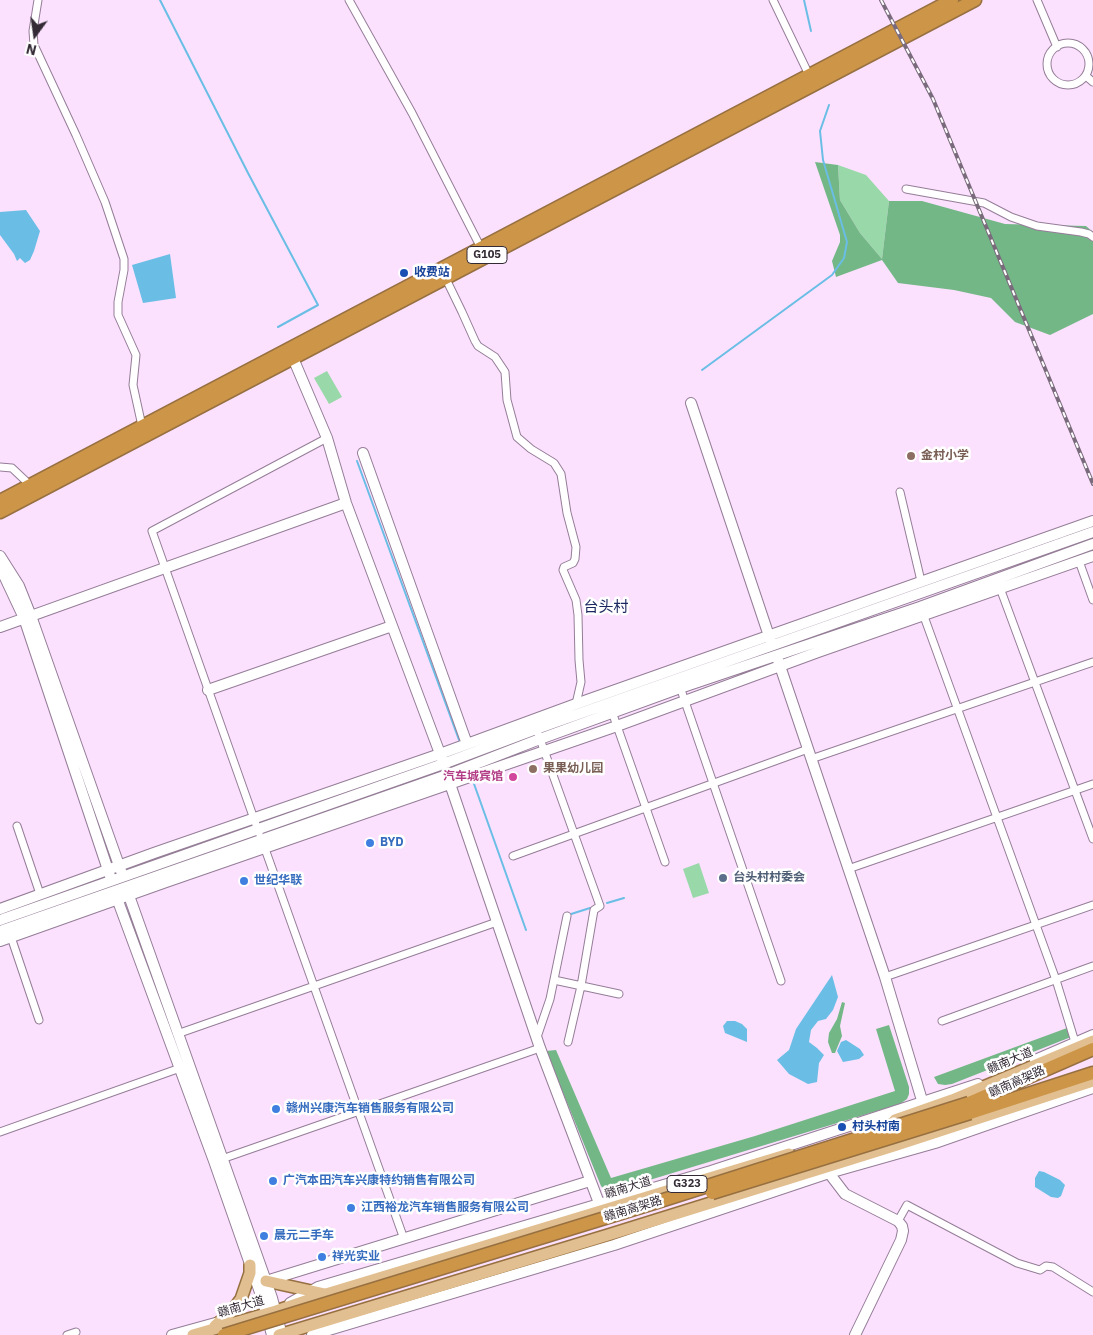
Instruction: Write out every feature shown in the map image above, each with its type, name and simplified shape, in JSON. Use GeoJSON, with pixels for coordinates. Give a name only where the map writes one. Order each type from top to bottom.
{"type":"FeatureCollection","features":[{"type":"Feature","properties":{"kind":"highway","name":"G105"},"geometry":{"type":"LineString","coordinates":[[0,501],[142,426],[446,279],[811,80],[952,0]]}},
{"type":"Feature","properties":{"kind":"highway","name":"G105"},"geometry":{"type":"LineString","coordinates":[[0,512],[291,354],[481,248],[811,80],[975,0]]}},
{"type":"Feature","properties":{"kind":"highway","name":"赣南高架路"},"geometry":{"type":"LineString","coordinates":[[251,1335],[970,1108],[1093,1042]]}},
{"type":"Feature","properties":{"kind":"highway","name":"赣南高架路"},"geometry":{"type":"LineString","coordinates":[[224,1335],[635,1208],[970,1108],[1090,1077]]}},
{"type":"Feature","properties":{"kind":"highway"},"geometry":{"type":"LineString","coordinates":[[1034,1100],[1090,1077]]}},
{"type":"Feature","properties":{"kind":"main road","name":"赣南大道"},"geometry":{"type":"LineString","coordinates":[[195,1334],[889,1122],[923,1106],[952,1100],[1093,1042]]}},
{"type":"Feature","properties":{"kind":"main road"},"geometry":{"type":"LineString","coordinates":[[952,1100],[960,1125]]}},
{"type":"Feature","properties":{"kind":"main road","name":"G323"},"geometry":{"type":"LineString","coordinates":[[278,1335],[897,1145],[934,1138],[960,1125],[1034,1100]]}},
{"type":"Feature","properties":{"kind":"main road"},"geometry":{"type":"LineString","coordinates":[[889,1122],[897,1145]]}},
{"type":"Feature","properties":{"kind":"main road"},"geometry":{"type":"LineString","coordinates":[[195,1334],[222,1321],[231,1312],[241,1299],[250,1273],[250,1265]]}},
{"type":"Feature","properties":{"kind":"main road"},"geometry":{"type":"LineString","coordinates":[[362,1284],[380,1268]]}},
{"type":"Feature","properties":{"kind":"main road"},"geometry":{"type":"LineString","coordinates":[[266,1281],[326,1294]]}},
{"type":"Feature","properties":{"kind":"street"},"geometry":{"type":"LineString","coordinates":[[38,0],[33,32],[34,44],[98,185],[124,259],[118,315],[136,355],[133,385],[142,426]]}},
{"type":"Feature","properties":{"kind":"street"},"geometry":{"type":"LineString","coordinates":[[349,0],[412,112],[481,248]]}},
{"type":"Feature","properties":{"kind":"street"},"geometry":{"type":"LineString","coordinates":[[773,0],[811,80]]}},
{"type":"Feature","properties":{"kind":"street"},"geometry":{"type":"LineString","coordinates":[[1037,0],[1057,47]]}},
{"type":"Feature","properties":{"kind":"street"},"geometry":{"type":"LineString","coordinates":[[1067,43],[1074,44],[1085,51],[1089,63],[1086,76],[1075,84],[1068,85],[1055,80],[1050,74],[1048,61],[1050,54],[1057,47],[1067,43]]}},
{"type":"Feature","properties":{"kind":"street"},"geometry":{"type":"LineString","coordinates":[[1086,76],[1093,82]]}},
{"type":"Feature","properties":{"kind":"street"},"geometry":{"type":"LineString","coordinates":[[906,189],[984,203],[1011,217],[1037,226],[1081,232],[1093,237]]}},
{"type":"Feature","properties":{"kind":"street"},"geometry":{"type":"LineString","coordinates":[[446,279],[475,342],[495,357],[505,372],[507,400],[517,437],[531,449],[554,463],[560,474],[576,547],[573,563],[564,567],[563,570],[576,600],[578,615],[581,682],[576,704]]}},
{"type":"Feature","properties":{"kind":"street"},"geometry":{"type":"LineString","coordinates":[[291,354],[327,438],[346,503],[442,759],[540,1048],[599,1203]]}},
{"type":"Feature","properties":{"kind":"street"},"geometry":{"type":"LineString","coordinates":[[691,403],[885,977],[934,1138]]}},
{"type":"Feature","properties":{"kind":"street"},"geometry":{"type":"LineString","coordinates":[[327,438],[152,531],[404,1238]]}},
{"type":"Feature","properties":{"kind":"street"},"geometry":{"type":"LineString","coordinates":[[363,453],[466,744]]}},
{"type":"Feature","properties":{"kind":"street"},"geometry":{"type":"LineString","coordinates":[[0,466],[12,468],[30,485]]}},
{"type":"Feature","properties":{"kind":"street"},"geometry":{"type":"LineString","coordinates":[[900,492],[921,581]]}},
{"type":"Feature","properties":{"kind":"street"},"geometry":{"type":"LineString","coordinates":[[0,627],[346,503]]}},
{"type":"Feature","properties":{"kind":"street"},"geometry":{"type":"LineString","coordinates":[[448,780],[576,704],[609,703],[677,679],[769,636],[1093,521]]}},
{"type":"Feature","properties":{"kind":"street"},"geometry":{"type":"LineString","coordinates":[[774,650],[1093,532]]}},
{"type":"Feature","properties":{"kind":"street"},"geometry":{"type":"LineString","coordinates":[[0,931],[116,895],[448,780],[544,751],[617,726],[780,666],[1093,544]]}},
{"type":"Feature","properties":{"kind":"street"},"geometry":{"type":"LineString","coordinates":[[0,556],[19,586],[27,617],[116,895],[185,1067],[218,1160],[266,1281],[278,1335]]}},
{"type":"Feature","properties":{"kind":"street"},"geometry":{"type":"LineString","coordinates":[[0,920],[111,880],[121,871],[677,679],[774,650],[922,611],[1000,588],[1093,556]]}},
{"type":"Feature","properties":{"kind":"street"},"geometry":{"type":"LineString","coordinates":[[1079,561],[1093,600]]}},
{"type":"Feature","properties":{"kind":"street"},"geometry":{"type":"LineString","coordinates":[[0,567],[27,617],[121,871],[177,1034],[185,1067]]}},
{"type":"Feature","properties":{"kind":"street"},"geometry":{"type":"LineString","coordinates":[[1000,588],[1093,839]]}},
{"type":"Feature","properties":{"kind":"street"},"geometry":{"type":"LineString","coordinates":[[922,611],[1056,980],[1075,1042]]}},
{"type":"Feature","properties":{"kind":"street"},"geometry":{"type":"LineString","coordinates":[[208,690],[392,626]]}},
{"type":"Feature","properties":{"kind":"street"},"geometry":{"type":"LineString","coordinates":[[513,856],[713,784],[957,709],[1093,662]]}},
{"type":"Feature","properties":{"kind":"street"},"geometry":{"type":"LineString","coordinates":[[677,679],[781,981]]}},
{"type":"Feature","properties":{"kind":"street"},"geometry":{"type":"LineString","coordinates":[[609,703],[665,862]]}},
{"type":"Feature","properties":{"kind":"street"},"geometry":{"type":"LineString","coordinates":[[442,759],[466,744],[536,729]]}},
{"type":"Feature","properties":{"kind":"street"},"geometry":{"type":"LineString","coordinates":[[536,729],[600,906],[594,910],[581,986],[568,1042]]}},
{"type":"Feature","properties":{"kind":"street"},"geometry":{"type":"LineString","coordinates":[[848,869],[1093,784]]}},
{"type":"Feature","properties":{"kind":"street"},"geometry":{"type":"LineString","coordinates":[[17,826],[40,894]]}},
{"type":"Feature","properties":{"kind":"street"},"geometry":{"type":"LineString","coordinates":[[0,909],[108,870],[121,871]]}},
{"type":"Feature","properties":{"kind":"street"},"geometry":{"type":"LineString","coordinates":[[0,941],[116,895]]}},
{"type":"Feature","properties":{"kind":"street"},"geometry":{"type":"LineString","coordinates":[[885,977],[1093,905]]}},
{"type":"Feature","properties":{"kind":"street"},"geometry":{"type":"LineString","coordinates":[[537,1037],[550,998],[568,916]]}},
{"type":"Feature","properties":{"kind":"street"},"geometry":{"type":"LineString","coordinates":[[177,1034],[497,922]]}},
{"type":"Feature","properties":{"kind":"street"},"geometry":{"type":"LineString","coordinates":[[11,937],[39,1020]]}},
{"type":"Feature","properties":{"kind":"street"},"geometry":{"type":"LineString","coordinates":[[942,1021],[1093,966]]}},
{"type":"Feature","properties":{"kind":"street"},"geometry":{"type":"LineString","coordinates":[[554,980],[619,994]]}},
{"type":"Feature","properties":{"kind":"street"},"geometry":{"type":"LineString","coordinates":[[172,1335],[222,1321],[272,1312],[318,1287],[711,1171],[871,1120],[923,1106],[983,1083],[1075,1042],[1093,1042]]}},
{"type":"Feature","properties":{"kind":"street"},"geometry":{"type":"LineString","coordinates":[[218,1160],[540,1048]]}},
{"type":"Feature","properties":{"kind":"street"},"geometry":{"type":"LineString","coordinates":[[0,1132],[185,1067]]}},
{"type":"Feature","properties":{"kind":"street"},"geometry":{"type":"LineString","coordinates":[[312,1335],[614,1246],[934,1138],[1093,1088]]}},
{"type":"Feature","properties":{"kind":"street"},"geometry":{"type":"LineString","coordinates":[[218,1160],[250,1265],[272,1312]]}},
{"type":"Feature","properties":{"kind":"street"},"geometry":{"type":"LineString","coordinates":[[829,1173],[845,1194],[898,1222],[903,1230],[901,1240],[855,1335]]}},
{"type":"Feature","properties":{"kind":"street"},"geometry":{"type":"LineString","coordinates":[[266,1281],[590,1181]]}},
{"type":"Feature","properties":{"kind":"street"},"geometry":{"type":"LineString","coordinates":[[898,1222],[907,1205],[1017,1263],[1040,1270],[1046,1266],[1053,1267],[1093,1292]]}},
{"type":"Feature","properties":{"kind":"street"},"geometry":{"type":"LineString","coordinates":[[67,1335],[76,1332]]}},
{"type":"Feature","properties":{"kind":"green space"},"geometry":{"type":"Polygon","coordinates":[[[815,162],[838,165],[840,200],[860,233],[882,259],[889,201],[922,201],[1005,224],[1086,226],[1093,232],[1093,314],[1050,335],[1015,322],[991,298],[954,290],[898,283],[882,260],[836,277],[832,261],[840,242],[840,235],[815,162]]]}},
{"type":"Feature","properties":{"kind":"green space"},"geometry":{"type":"Polygon","coordinates":[[[838,165],[866,175],[889,201],[882,259],[860,233],[840,200],[838,165]]]}},
{"type":"Feature","properties":{"kind":"green space"},"geometry":{"type":"Polygon","coordinates":[[[327,371],[342,397],[329,404],[314,378],[327,371]]]}},
{"type":"Feature","properties":{"kind":"green space"},"geometry":{"type":"Polygon","coordinates":[[[699,863],[709,893],[693,898],[683,869],[699,863]]]}},
{"type":"Feature","properties":{"kind":"green space"},"geometry":{"type":"Polygon","coordinates":[[[842,1002],[845,1003],[840,1026],[842,1036],[835,1053],[832,1053],[828,1042],[829,1033],[837,1019],[842,1002]]]}},
{"type":"Feature","properties":{"kind":"green space"},"geometry":{"type":"Polygon","coordinates":[[[889,1025],[909,1087],[907,1099],[900,1104],[610,1192],[601,1186],[546,1051],[556,1050],[611,1178],[755,1136],[895,1091],[876,1029],[889,1025]]]}},
{"type":"Feature","properties":{"kind":"green space"},"geometry":{"type":"Polygon","coordinates":[[[1067,1028],[1071,1037],[952,1084],[938,1084],[934,1077],[1067,1028]]]}},
{"type":"Feature","properties":{"kind":"water"},"geometry":{"type":"Polygon","coordinates":[[[26,210],[40,231],[30,260],[25,263],[20,258],[17,261],[0,235],[0,212],[26,210]]]}},
{"type":"Feature","properties":{"kind":"water"},"geometry":{"type":"Polygon","coordinates":[[[170,254],[176,298],[143,303],[132,265],[170,254]]]}},
{"type":"Feature","properties":{"kind":"water"},"geometry":{"type":"Polygon","coordinates":[[[832,975],[838,997],[833,1010],[826,1019],[818,1021],[811,1030],[809,1042],[824,1055],[819,1063],[817,1082],[808,1084],[789,1074],[777,1060],[789,1050],[796,1029],[832,975]]]}},
{"type":"Feature","properties":{"kind":"water"},"geometry":{"type":"Polygon","coordinates":[[[727,1021],[735,1021],[747,1029],[747,1042],[725,1033],[723,1026],[727,1021]]]}},
{"type":"Feature","properties":{"kind":"water"},"geometry":{"type":"Polygon","coordinates":[[[846,1040],[860,1049],[864,1055],[859,1059],[843,1062],[837,1051],[841,1042],[846,1040]]]}},
{"type":"Feature","properties":{"kind":"water"},"geometry":{"type":"Polygon","coordinates":[[[1039,1171],[1060,1180],[1065,1185],[1061,1196],[1058,1198],[1051,1197],[1035,1187],[1035,1178],[1039,1171]]]}},
{"type":"Feature","properties":{"kind":"waterway"},"geometry":{"type":"LineString","coordinates":[[160,0],[318,305],[278,327]]}},
{"type":"Feature","properties":{"kind":"waterway"},"geometry":{"type":"LineString","coordinates":[[804,0],[811,31]]}},
{"type":"Feature","properties":{"kind":"waterway"},"geometry":{"type":"LineString","coordinates":[[702,370],[832,275],[844,258],[847,242],[823,160],[820,131],[829,105]]}},
{"type":"Feature","properties":{"kind":"waterway"},"geometry":{"type":"LineString","coordinates":[[357,461],[459,740]]}},
{"type":"Feature","properties":{"kind":"waterway"},"geometry":{"type":"LineString","coordinates":[[473,781],[526,930]]}},
{"type":"Feature","properties":{"kind":"waterway"},"geometry":{"type":"LineString","coordinates":[[607,903],[624,898]]}},
{"type":"Feature","properties":{"kind":"waterway"},"geometry":{"type":"LineString","coordinates":[[568,915],[590,908]]}},
{"type":"Feature","properties":{"kind":"railway"},"geometry":{"type":"LineString","coordinates":[[881,0],[933,99],[1093,484]]}},
{"type":"Feature","properties":{"kind":"place","name":"收费站"},"geometry":{"type":"Point","coordinates":[404,273]}},
{"type":"Feature","properties":{"kind":"place","name":"金村小学"},"geometry":{"type":"Point","coordinates":[911,456]}},
{"type":"Feature","properties":{"kind":"place","name":"果果幼儿园"},"geometry":{"type":"Point","coordinates":[533,769]}},
{"type":"Feature","properties":{"kind":"place","name":"汽车城宾馆"},"geometry":{"type":"Point","coordinates":[513,777]}},
{"type":"Feature","properties":{"kind":"place","name":"BYD"},"geometry":{"type":"Point","coordinates":[370,843]}},
{"type":"Feature","properties":{"kind":"place","name":"台头村村委会"},"geometry":{"type":"Point","coordinates":[723,878]}},
{"type":"Feature","properties":{"kind":"place","name":"世纪华联"},"geometry":{"type":"Point","coordinates":[244,881]}},
{"type":"Feature","properties":{"kind":"place","name":"赣州兴康汽车销售服务有限公司"},"geometry":{"type":"Point","coordinates":[276,1109]}},
{"type":"Feature","properties":{"kind":"place","name":"村头村南"},"geometry":{"type":"Point","coordinates":[842,1127]}},
{"type":"Feature","properties":{"kind":"place","name":"广汽本田汽车兴康特约销售有限公司"},"geometry":{"type":"Point","coordinates":[273,1181]}},
{"type":"Feature","properties":{"kind":"place","name":"江西裕龙汽车销售服务有限公司"},"geometry":{"type":"Point","coordinates":[351,1208]}},
{"type":"Feature","properties":{"kind":"place","name":"晨元二手车"},"geometry":{"type":"Point","coordinates":[264,1236]}},
{"type":"Feature","properties":{"kind":"place","name":"祥光实业"},"geometry":{"type":"Point","coordinates":[322,1257]}},
{"type":"Feature","properties":{"kind":"district","name":"台头村"},"geometry":{"type":"Point","coordinates":[606,608]}}]}
